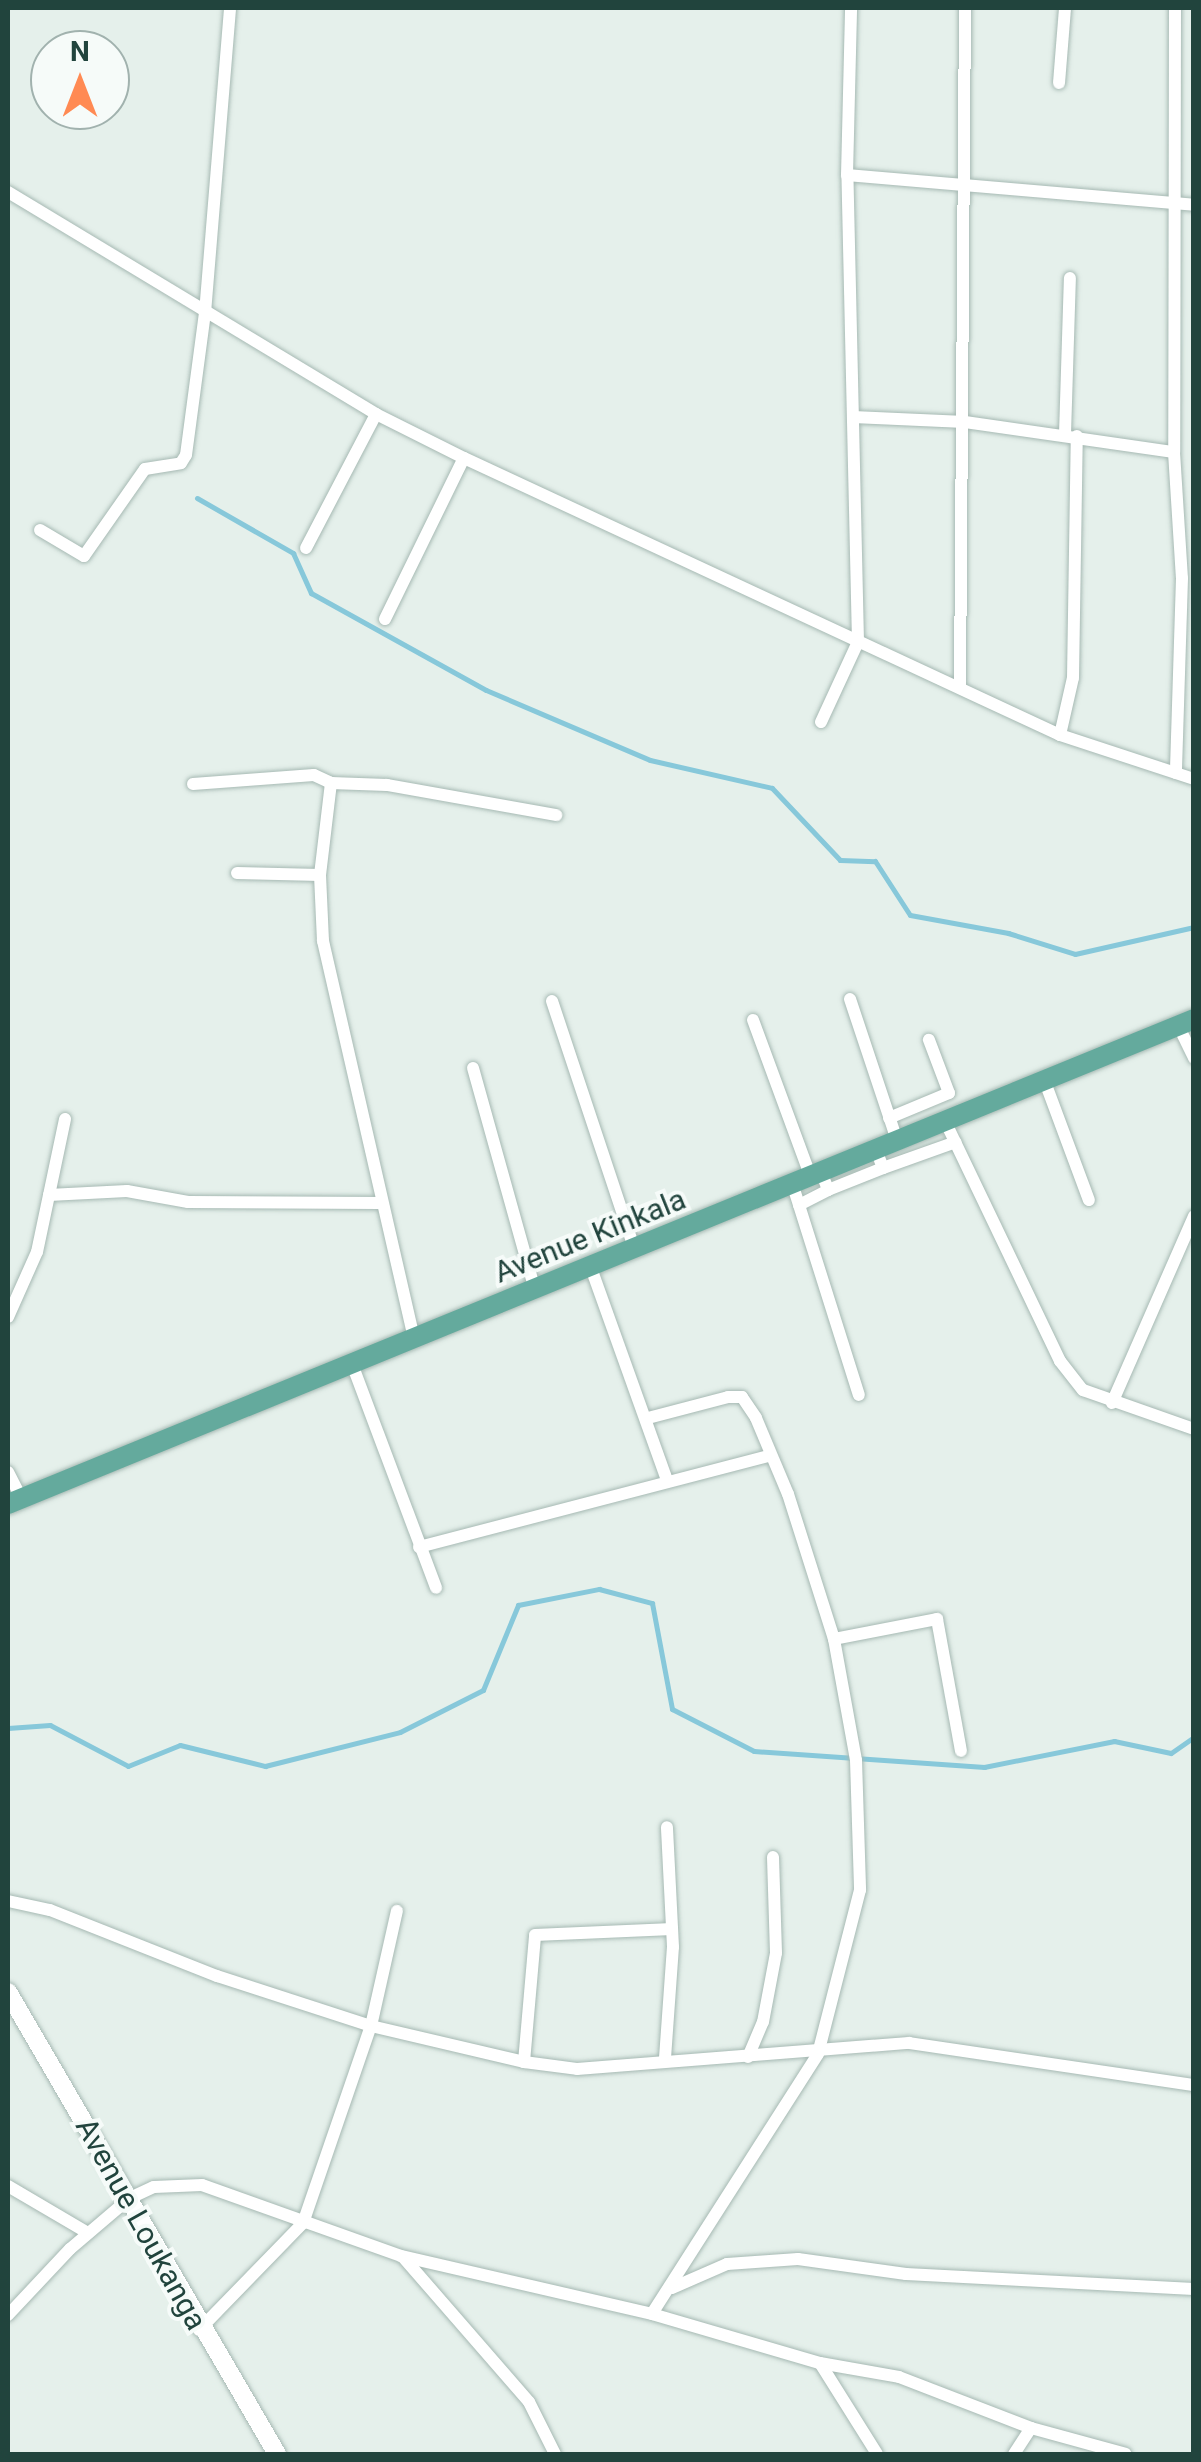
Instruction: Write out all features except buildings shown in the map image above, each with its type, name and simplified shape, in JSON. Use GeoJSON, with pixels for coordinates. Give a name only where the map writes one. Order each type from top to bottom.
{"type":"FeatureCollection","features":[{"type":"Feature","properties":{"kind":"main road","name":"Avenue Kinkala"},"geometry":{"type":"LineString","coordinates":[[14,1501],[590,1268],[880,1160],[898,1143],[944,1132],[1046,1082],[1186,1022]]}},
{"type":"Feature","properties":{"kind":"main road","name":"Avenue Loukanga"},"geometry":{"type":"LineString","coordinates":[[8,1992],[13,2013],[130,2198],[199,2330],[277,2454]]}},
{"type":"Feature","properties":{"kind":"street"},"geometry":{"type":"LineString","coordinates":[[40,530],[84,556],[145,469],[181,463],[193,422],[206,314],[230,8]]}},
{"type":"Feature","properties":{"kind":"street"},"geometry":{"type":"LineString","coordinates":[[821,722],[858,642],[847,175],[850,8]]}},
{"type":"Feature","properties":{"kind":"street"},"geometry":{"type":"LineString","coordinates":[[960,686],[965,422],[964,8]]}},
{"type":"Feature","properties":{"kind":"street"},"geometry":{"type":"LineString","coordinates":[[1059,83],[1065,8]]}},
{"type":"Feature","properties":{"kind":"street"},"geometry":{"type":"LineString","coordinates":[[1176,8],[1186,205],[1174,452],[1188,580],[1176,772]]}},
{"type":"Feature","properties":{"kind":"street"},"geometry":{"type":"LineString","coordinates":[[847,175],[963,189],[1186,205]]}},
{"type":"Feature","properties":{"kind":"street"},"geometry":{"type":"LineString","coordinates":[[8,192],[376,414],[464,458],[1060,734],[1194,779]]}},
{"type":"Feature","properties":{"kind":"street"},"geometry":{"type":"LineString","coordinates":[[1060,734],[1073,678],[1070,278]]}},
{"type":"Feature","properties":{"kind":"street"},"geometry":{"type":"LineString","coordinates":[[306,548],[376,414]]}},
{"type":"Feature","properties":{"kind":"street"},"geometry":{"type":"LineString","coordinates":[[853,418],[965,422],[1174,452]]}},
{"type":"Feature","properties":{"kind":"street"},"geometry":{"type":"LineString","coordinates":[[386,619],[464,458]]}},
{"type":"Feature","properties":{"kind":"street"},"geometry":{"type":"LineString","coordinates":[[194,784],[314,774],[331,783],[387,785],[556,815]]}},
{"type":"Feature","properties":{"kind":"street"},"geometry":{"type":"LineString","coordinates":[[331,783],[320,875],[323,941],[350,1041],[380,1204],[414,1339]]}},
{"type":"Feature","properties":{"kind":"street"},"geometry":{"type":"LineString","coordinates":[[236,873],[320,875]]}},
{"type":"Feature","properties":{"kind":"street"},"geometry":{"type":"LineString","coordinates":[[850,999],[898,1143]]}},
{"type":"Feature","properties":{"kind":"street"},"geometry":{"type":"LineString","coordinates":[[552,1001],[635,1251]]}},
{"type":"Feature","properties":{"kind":"street"},"geometry":{"type":"LineString","coordinates":[[753,1020],[811,1187],[859,1395]]}},
{"type":"Feature","properties":{"kind":"street"},"geometry":{"type":"LineString","coordinates":[[1186,1022],[1194,1058]]}},
{"type":"Feature","properties":{"kind":"street"},"geometry":{"type":"LineString","coordinates":[[890,1118],[948,1094],[929,1040]]}},
{"type":"Feature","properties":{"kind":"street"},"geometry":{"type":"LineString","coordinates":[[473,1068],[536,1290]]}},
{"type":"Feature","properties":{"kind":"street"},"geometry":{"type":"LineString","coordinates":[[1046,1082],[1089,1200]]}},
{"type":"Feature","properties":{"kind":"street"},"geometry":{"type":"LineString","coordinates":[[922,1107],[944,1132],[1060,1361],[1084,1390],[1194,1429]]}},
{"type":"Feature","properties":{"kind":"street"},"geometry":{"type":"LineString","coordinates":[[8,1317],[37,1252],[65,1119]]}},
{"type":"Feature","properties":{"kind":"street"},"geometry":{"type":"LineString","coordinates":[[880,1160],[944,1132]]}},
{"type":"Feature","properties":{"kind":"street"},"geometry":{"type":"LineString","coordinates":[[49,1194],[127,1191],[188,1202],[380,1204]]}},
{"type":"Feature","properties":{"kind":"street"},"geometry":{"type":"LineString","coordinates":[[1112,1403],[1194,1216]]}},
{"type":"Feature","properties":{"kind":"street"},"geometry":{"type":"LineString","coordinates":[[590,1268],[648,1418],[666,1478]]}},
{"type":"Feature","properties":{"kind":"street"},"geometry":{"type":"LineString","coordinates":[[352,1364],[436,1588]]}},
{"type":"Feature","properties":{"kind":"street"},"geometry":{"type":"LineString","coordinates":[[648,1418],[742,1397],[788,1494],[834,1639],[856,1760],[860,1890],[818,2054],[652,2314]]}},
{"type":"Feature","properties":{"kind":"street"},"geometry":{"type":"LineString","coordinates":[[419,1547],[602,1502],[666,1478],[769,1456]]}},
{"type":"Feature","properties":{"kind":"street"},"geometry":{"type":"LineString","coordinates":[[8,1472],[14,1501]]}},
{"type":"Feature","properties":{"kind":"street"},"geometry":{"type":"LineString","coordinates":[[834,1639],[937,1619],[961,1751]]}},
{"type":"Feature","properties":{"kind":"street"},"geometry":{"type":"LineString","coordinates":[[665,2058],[672,1929],[667,1827]]}},
{"type":"Feature","properties":{"kind":"street"},"geometry":{"type":"LineString","coordinates":[[748,2057],[763,2022],[776,1953],[772,1857]]}},
{"type":"Feature","properties":{"kind":"street"},"geometry":{"type":"LineString","coordinates":[[8,1902],[50,1910],[217,1976],[372,2026],[524,2062],[576,2069],[665,2058],[818,2054],[909,2043],[1194,2085]]}},
{"type":"Feature","properties":{"kind":"street"},"geometry":{"type":"LineString","coordinates":[[199,2330],[303,2223],[372,2026],[396,1911]]}},
{"type":"Feature","properties":{"kind":"street"},"geometry":{"type":"LineString","coordinates":[[524,2062],[535,1935],[672,1929]]}},
{"type":"Feature","properties":{"kind":"street"},"geometry":{"type":"LineString","coordinates":[[8,2316],[88,2232],[130,2198],[154,2186],[202,2185],[401,2256],[652,2314],[820,2363],[899,2376],[1031,2428],[1126,2454]]}},
{"type":"Feature","properties":{"kind":"street"},"geometry":{"type":"LineString","coordinates":[[8,2186],[88,2232]]}},
{"type":"Feature","properties":{"kind":"street"},"geometry":{"type":"LineString","coordinates":[[401,2256],[529,2402],[555,2454]]}},
{"type":"Feature","properties":{"kind":"street"},"geometry":{"type":"LineString","coordinates":[[669,2289],[727,2264],[798,2259],[906,2274],[1194,2289]]}},
{"type":"Feature","properties":{"kind":"street"},"geometry":{"type":"LineString","coordinates":[[820,2363],[877,2454]]}},
{"type":"Feature","properties":{"kind":"street"},"geometry":{"type":"LineString","coordinates":[[1014,2454],[1031,2428]]}},
{"type":"Feature","properties":{"kind":"waterway"},"geometry":{"type":"LineString","coordinates":[[197,498],[293,553],[311,593],[486,690],[650,760],[772,788],[840,860],[875,861],[910,915],[1008,933],[1075,954],[1194,927]]}},
{"type":"Feature","properties":{"kind":"waterway"},"geometry":{"type":"LineString","coordinates":[[8,1728],[50,1725],[128,1766],[180,1745],[265,1766],[400,1732],[483,1690],[518,1605],[599,1589],[652,1603],[672,1709],[754,1751],[984,1767],[1114,1741],[1171,1753],[1194,1737]]}}]}
